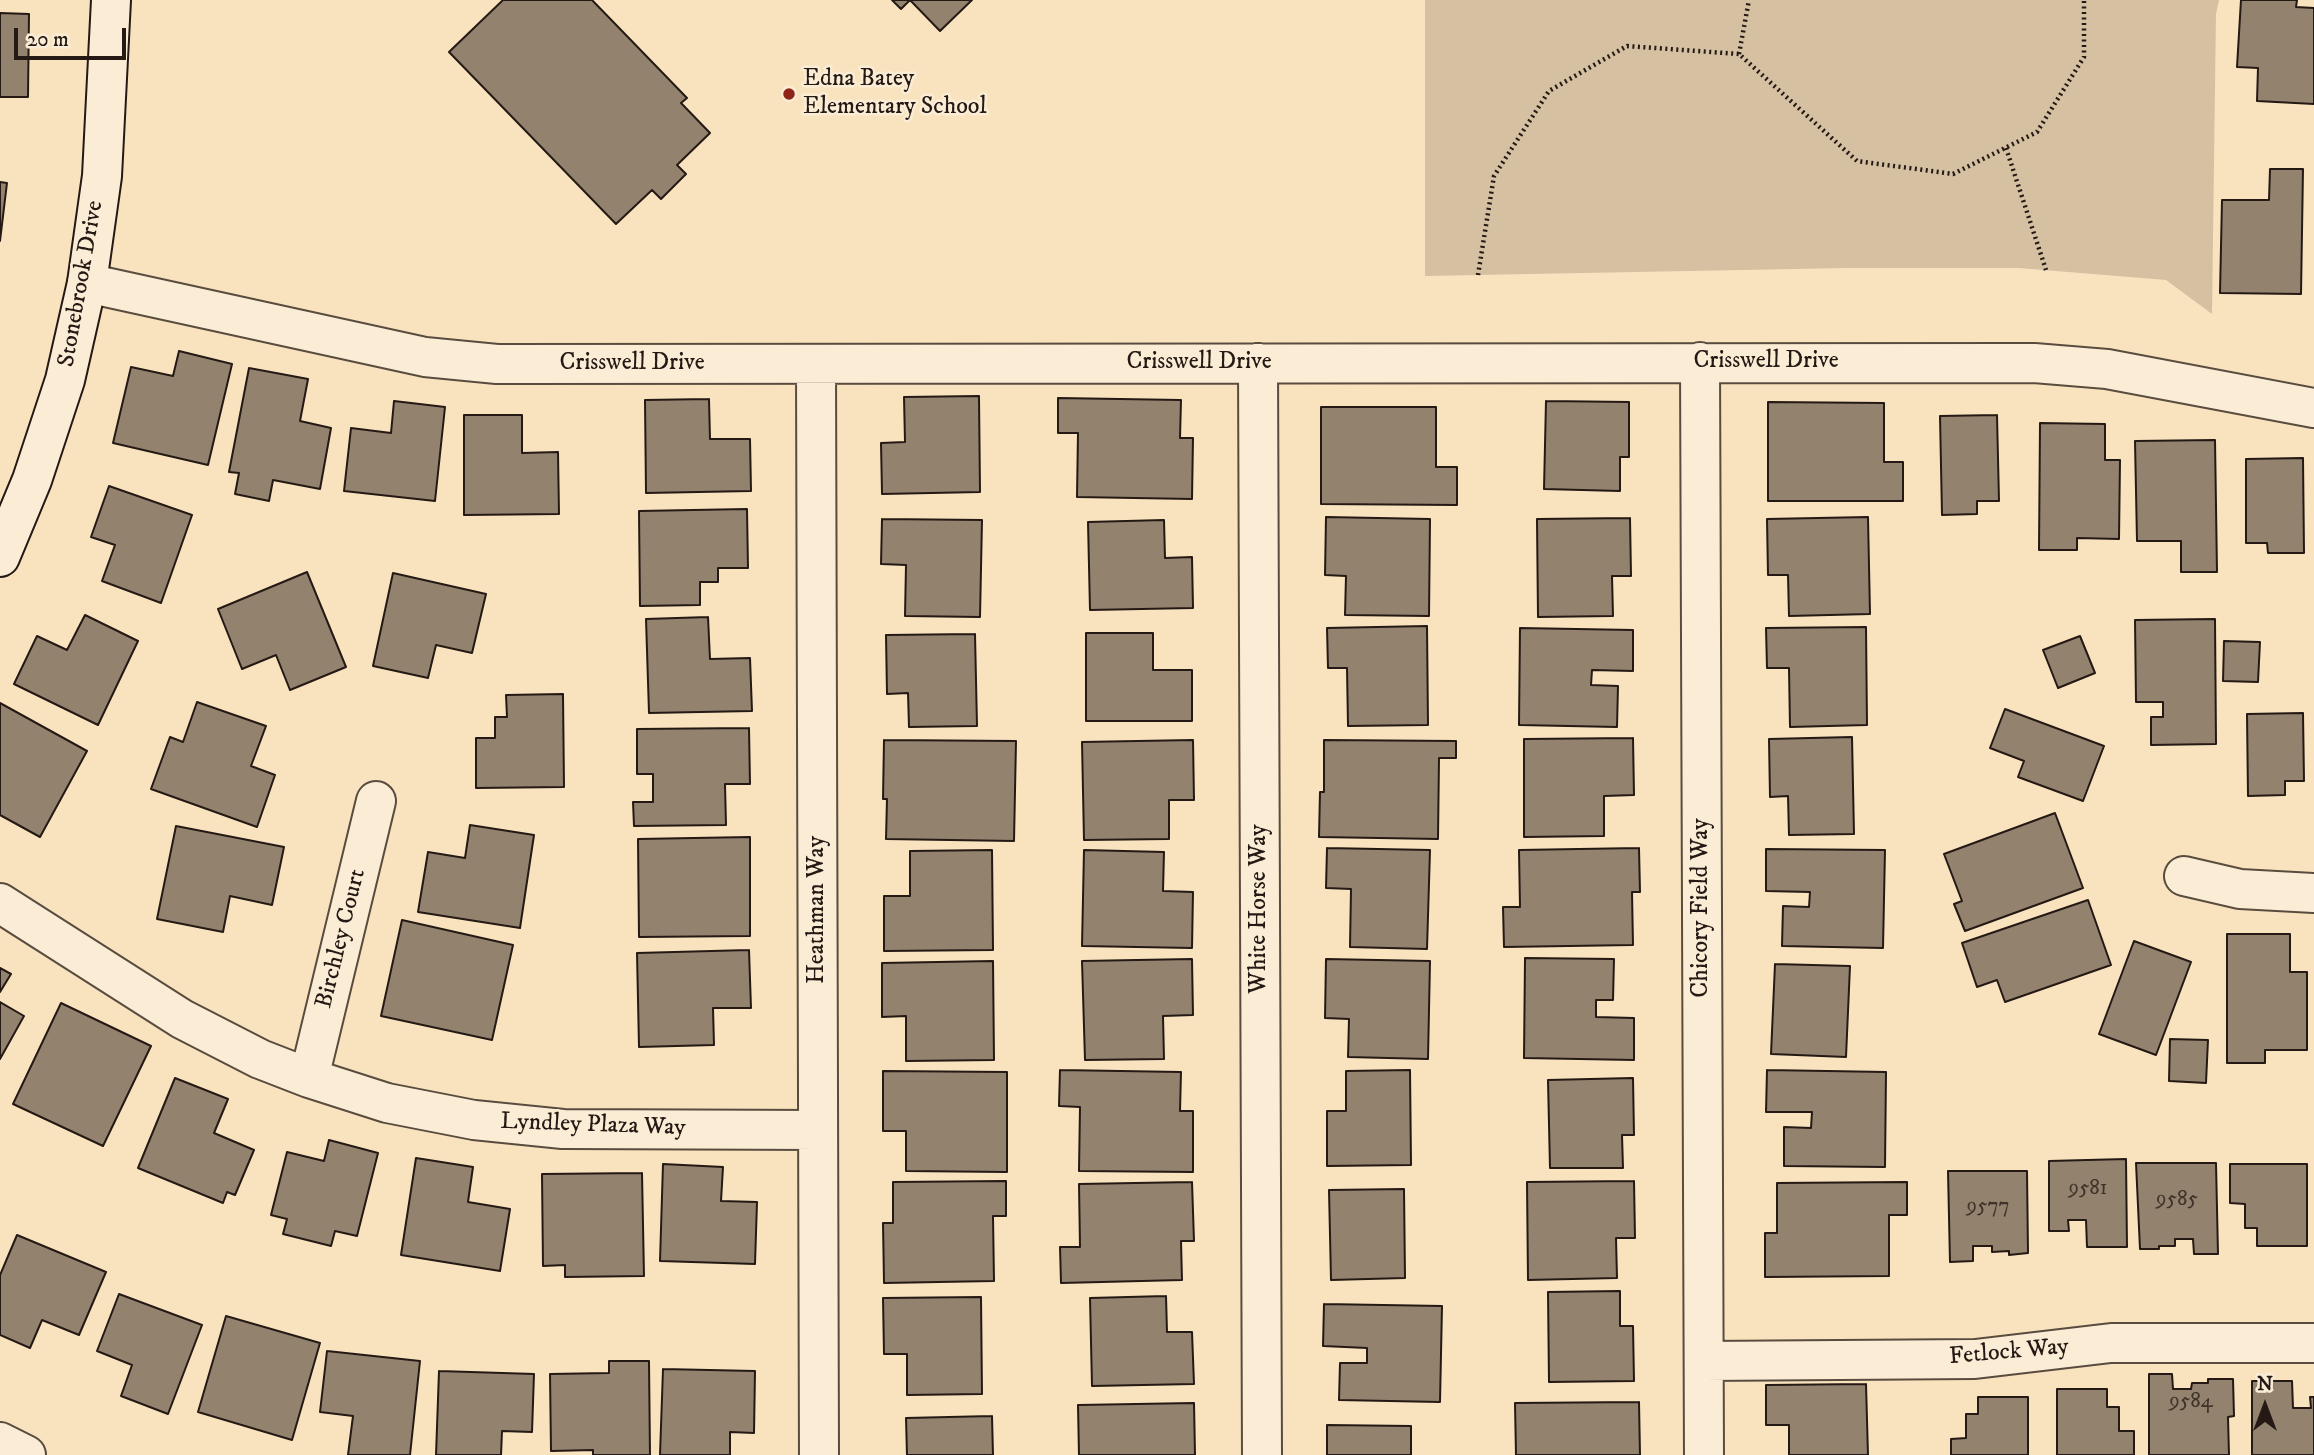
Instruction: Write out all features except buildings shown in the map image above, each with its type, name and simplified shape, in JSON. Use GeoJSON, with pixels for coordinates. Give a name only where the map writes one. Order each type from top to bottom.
{"type":"FeatureCollection","features":[{"type":"Feature","properties":{"kind":"street","name":"Stonebrook Drive"},"geometry":{"type":"LineString","coordinates":[[0,557],[32,480],[65,380],[88,283],[102,176],[111,0]]}},
{"type":"Feature","properties":{"kind":"street","name":"Crisswell Drive"},"geometry":{"type":"LineString","coordinates":[[88,283],[425,357],[497,364],[2034,363],[2119,371],[2314,408]]}},
{"type":"Feature","properties":{"kind":"street","name":"Chicory Field Way"},"geometry":{"type":"LineString","coordinates":[[1700,362],[1704,1455]]}},
{"type":"Feature","properties":{"kind":"street","name":"White Horse Way"},"geometry":{"type":"LineString","coordinates":[[1258,363],[1262,1455]]}},
{"type":"Feature","properties":{"kind":"street","name":"Heathman Way"},"geometry":{"type":"LineString","coordinates":[[816,364],[819,1455]]}},
{"type":"Feature","properties":{"kind":"street","name":"Birchley Court"},"geometry":{"type":"LineString","coordinates":[[309,1078],[376,801]]}},
{"type":"Feature","properties":{"kind":"street"},"geometry":{"type":"LineString","coordinates":[[2184,877],[2240,889],[2314,893]]}},
{"type":"Feature","properties":{"kind":"street","name":"Lyndley Plaza Way"},"geometry":{"type":"LineString","coordinates":[[0,903],[181,1019],[260,1059],[309,1078],[387,1102],[474,1121],[562,1129],[818,1130]]}},
{"type":"Feature","properties":{"kind":"street","name":"Fetlock Way"},"geometry":{"type":"LineString","coordinates":[[1704,1361],[1975,1360],[2111,1343],[2314,1343]]}},
{"type":"Feature","properties":{"kind":"street"},"geometry":{"type":"LineString","coordinates":[[0,1442],[26,1455]]}},
{"type":"Feature","properties":{"kind":"path"},"geometry":{"type":"LineString","coordinates":[[1739,54],[1749,0]]}},
{"type":"Feature","properties":{"kind":"path"},"geometry":{"type":"LineString","coordinates":[[1478,275],[1494,176],[1549,91],[1627,46],[1739,54],[1857,161],[1954,174],[2037,132],[2084,57],[2084,0]]}},
{"type":"Feature","properties":{"kind":"path"},"geometry":{"type":"LineString","coordinates":[[2006,148],[2046,270]]}},
{"type":"Feature","properties":{"kind":"shaded area"},"geometry":{"type":"Polygon","coordinates":[[[1425,0],[2219,0],[2216,14],[2212,314],[2166,280],[2019,268],[1848,268],[1425,276],[1425,0]]]}},
{"type":"Feature","properties":{"kind":"place","name":"Edna Batey Elementary School"},"geometry":{"type":"Point","coordinates":[789,94]}}]}
